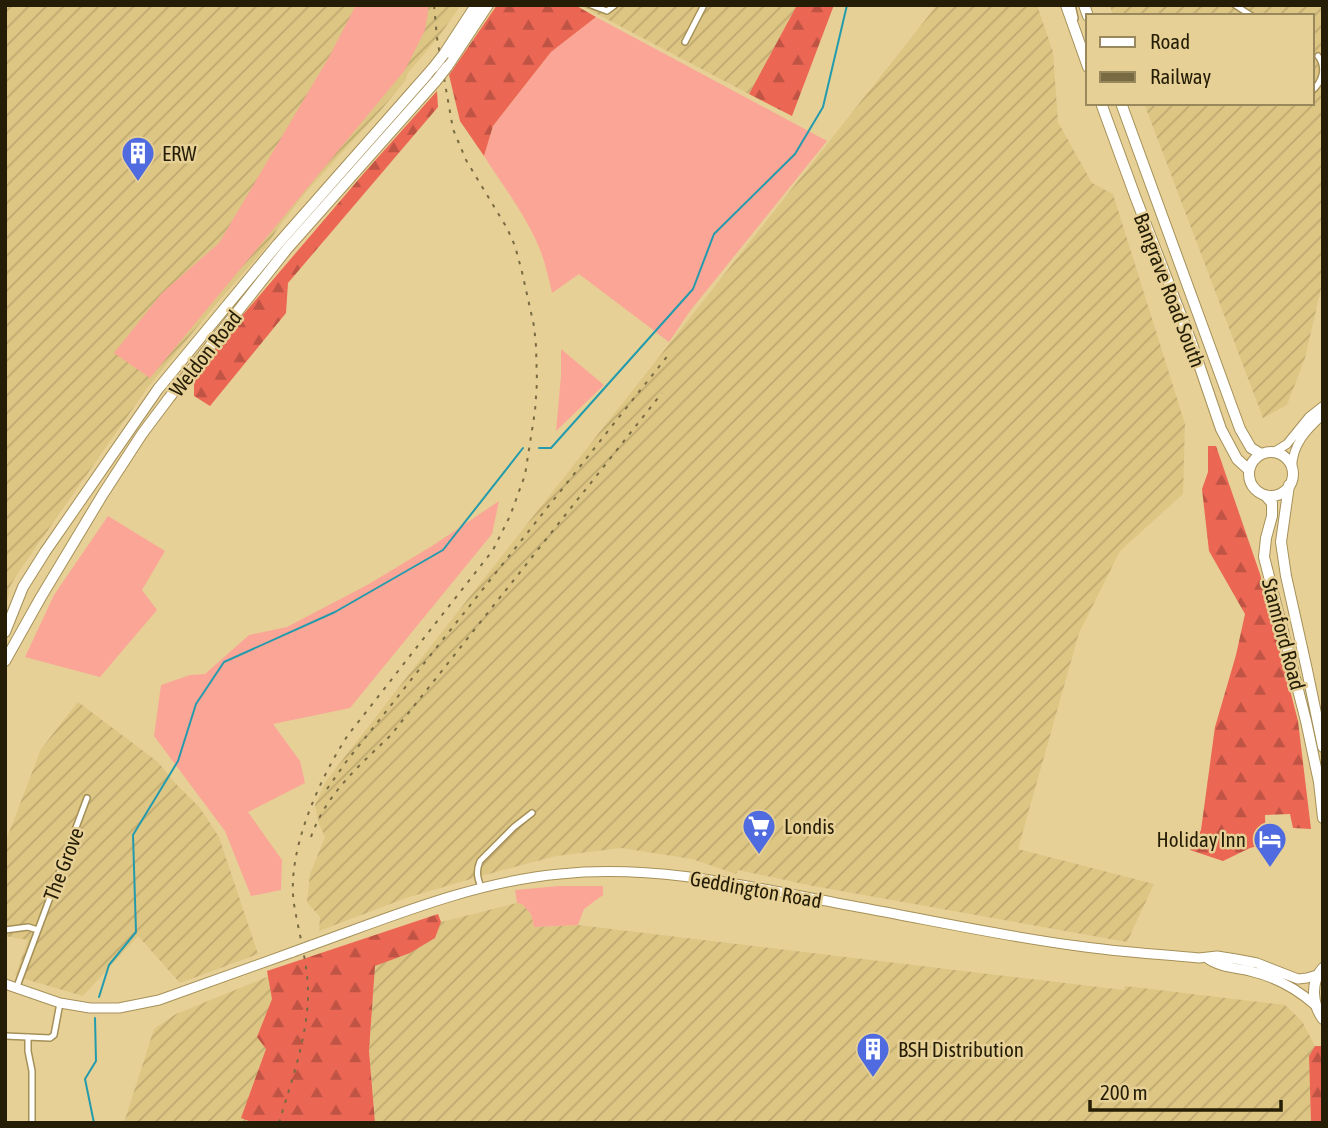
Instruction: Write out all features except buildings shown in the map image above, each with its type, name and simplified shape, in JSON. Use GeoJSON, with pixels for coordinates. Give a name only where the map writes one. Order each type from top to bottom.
{"type":"FeatureCollection","features":[{"type":"Feature","properties":{"kind":"highway","name":"Weldon Road"},"geometry":{"type":"LineString","coordinates":[[5,632],[23,587],[158,388],[277,245],[433,68],[476,5]]}},
{"type":"Feature","properties":{"kind":"highway","name":"Weldon Road"},"geometry":{"type":"LineString","coordinates":[[5,662],[103,494],[142,434],[288,249],[436,81],[488,5]]}},
{"type":"Feature","properties":{"kind":"highway"},"geometry":{"type":"LineString","coordinates":[[1066,5],[1086,62]]}},
{"type":"Feature","properties":{"kind":"highway","name":"Bangrave Road South"},"geometry":{"type":"LineString","coordinates":[[1102,105],[1191,341],[1221,429],[1237,459],[1249,470]]}},
{"type":"Feature","properties":{"kind":"highway","name":"Bangrave Road South"},"geometry":{"type":"LineString","coordinates":[[1122,105],[1240,429],[1251,447],[1261,454]]}},
{"type":"Feature","properties":{"kind":"highway"},"geometry":{"type":"LineString","coordinates":[[1274,452],[1287,459],[1293,476],[1289,485],[1279,494],[1265,495],[1253,487],[1249,470],[1252,462],[1261,454],[1274,452]]}},
{"type":"Feature","properties":{"kind":"highway","name":"Stamford Road"},"geometry":{"type":"LineString","coordinates":[[1289,485],[1281,542],[1323,747]]}},
{"type":"Feature","properties":{"kind":"highway","name":"Stamford Road"},"geometry":{"type":"LineString","coordinates":[[1265,495],[1272,503],[1272,516],[1264,557],[1306,721],[1323,818]]}},
{"type":"Feature","properties":{"kind":"highway"},"geometry":{"type":"LineString","coordinates":[[1320,972],[1315,984],[1315,1005],[1323,1018]]}},
{"type":"Feature","properties":{"kind":"main road","name":"Geddington Road"},"geometry":{"type":"LineString","coordinates":[[60,1003],[104,1009],[144,1004],[481,887],[561,874],[623,871],[672,874],[1104,950],[1206,958],[1217,956],[1246,961],[1298,979],[1320,972]]}},
{"type":"Feature","properties":{"kind":"main road","name":"Geddington Road"},"geometry":{"type":"LineString","coordinates":[[1206,958],[1213,963],[1254,972],[1282,982],[1315,1005]]}},
{"type":"Feature","properties":{"kind":"main road"},"geometry":{"type":"LineString","coordinates":[[5,984],[60,1003]]}},
{"type":"Feature","properties":{"kind":"street"},"geometry":{"type":"LineString","coordinates":[[591,5],[607,11],[615,5]]}},
{"type":"Feature","properties":{"kind":"street"},"geometry":{"type":"LineString","coordinates":[[685,42],[704,5]]}},
{"type":"Feature","properties":{"kind":"street"},"geometry":{"type":"LineString","coordinates":[[1072,5],[1080,45]]}},
{"type":"Feature","properties":{"kind":"street"},"geometry":{"type":"LineString","coordinates":[[1314,88],[1322,76],[1322,62],[1318,55]]}},
{"type":"Feature","properties":{"kind":"street"},"geometry":{"type":"LineString","coordinates":[[1274,452],[1287,444],[1309,417],[1323,405]]}},
{"type":"Feature","properties":{"kind":"street"},"geometry":{"type":"LineString","coordinates":[[1292,467],[1293,452],[1300,440],[1323,415]]}},
{"type":"Feature","properties":{"kind":"street","name":"The Grove"},"geometry":{"type":"LineString","coordinates":[[16,989],[88,798]]}},
{"type":"Feature","properties":{"kind":"street"},"geometry":{"type":"LineString","coordinates":[[481,887],[477,875],[480,861],[532,813]]}},
{"type":"Feature","properties":{"kind":"street"},"geometry":{"type":"LineString","coordinates":[[5,930],[28,927],[38,930]]}},
{"type":"Feature","properties":{"kind":"street"},"geometry":{"type":"LineString","coordinates":[[5,1036],[50,1038],[54,1035],[60,1003]]}},
{"type":"Feature","properties":{"kind":"street"},"geometry":{"type":"LineString","coordinates":[[28,1037],[32,1070],[32,1123]]}},
{"type":"Feature","properties":{"kind":"shaded area"},"geometry":{"type":"Polygon","coordinates":[[[5,5],[461,5],[408,73],[405,81],[306,192],[266,247],[148,387],[20,570],[9,588],[5,605],[5,5]]]}},
{"type":"Feature","properties":{"kind":"shaded area"},"geometry":{"type":"Polygon","coordinates":[[[356,5],[429,5],[425,30],[405,70],[150,378],[114,353],[162,293],[219,243],[329,57],[356,5]]]}},
{"type":"Feature","properties":{"kind":"shaded area"},"geometry":{"type":"Polygon","coordinates":[[[580,5],[797,5],[749,94],[580,5]]]}},
{"type":"Feature","properties":{"kind":"shaded area"},"geometry":{"type":"Polygon","coordinates":[[[937,5],[1037,5],[1053,52],[1058,122],[1092,183],[1113,194],[1185,424],[1183,494],[1120,551],[1079,633],[1018,849],[1154,884],[1127,942],[738,870],[736,874],[692,859],[621,848],[556,856],[481,876],[406,898],[319,931],[320,917],[307,902],[310,874],[325,837],[315,805],[326,781],[937,5]]]}},
{"type":"Feature","properties":{"kind":"shaded area"},"geometry":{"type":"Polygon","coordinates":[[[1110,5],[1323,5],[1323,280],[1305,358],[1287,405],[1263,418],[1145,105],[1314,105],[1314,14],[1112,14],[1110,5]]]}},
{"type":"Feature","properties":{"kind":"shaded area"},"geometry":{"type":"Polygon","coordinates":[[[596,17],[827,141],[690,311],[669,342],[579,274],[552,293],[533,233],[484,156],[493,126],[551,52],[596,17]]]}},
{"type":"Feature","properties":{"kind":"shaded area"},"geometry":{"type":"Polygon","coordinates":[[[561,349],[604,385],[556,431],[561,376],[561,349]]]}},
{"type":"Feature","properties":{"kind":"shaded area"},"geometry":{"type":"Polygon","coordinates":[[[499,501],[492,534],[350,708],[273,724],[300,761],[305,783],[248,812],[282,860],[281,890],[251,896],[225,831],[154,736],[161,685],[190,675],[205,674],[249,635],[287,627],[369,584],[499,501]]]}},
{"type":"Feature","properties":{"kind":"shaded area"},"geometry":{"type":"Polygon","coordinates":[[[108,516],[165,551],[142,590],[157,610],[100,677],[25,657],[54,595],[108,516]]]}},
{"type":"Feature","properties":{"kind":"shaded area"},"geometry":{"type":"Polygon","coordinates":[[[78,702],[158,762],[200,808],[219,837],[258,954],[180,983],[138,936],[83,996],[15,976],[28,940],[5,936],[5,843],[41,749],[78,702]]]}},
{"type":"Feature","properties":{"kind":"shaded area"},"geometry":{"type":"Polygon","coordinates":[[[603,886],[603,895],[584,909],[578,925],[534,927],[531,914],[522,904],[517,903],[515,890],[603,886]]]}},
{"type":"Feature","properties":{"kind":"shaded area"},"geometry":{"type":"Polygon","coordinates":[[[522,904],[531,914],[534,927],[578,925],[1124,990],[1125,986],[1285,1005],[1302,1021],[1315,1046],[1309,1056],[1311,1123],[375,1123],[369,1051],[375,966],[410,953],[434,938],[441,922],[522,904]]]}},
{"type":"Feature","properties":{"kind":"shaded area"},"geometry":{"type":"Polygon","coordinates":[[[289,968],[260,1123],[124,1123],[154,1029],[176,1014],[289,968]]]}},
{"type":"Feature","properties":{"kind":"green space"},"geometry":{"type":"Polygon","coordinates":[[[497,5],[575,5],[596,17],[551,52],[493,126],[484,156],[460,121],[449,75],[497,5]]]}},
{"type":"Feature","properties":{"kind":"green space"},"geometry":{"type":"Polygon","coordinates":[[[797,5],[834,5],[792,116],[749,94],[797,5]]]}},
{"type":"Feature","properties":{"kind":"green space"},"geometry":{"type":"Polygon","coordinates":[[[437,91],[438,107],[288,283],[286,313],[210,406],[194,396],[194,379],[201,364],[437,91]]]}},
{"type":"Feature","properties":{"kind":"green space"},"geometry":{"type":"Polygon","coordinates":[[[1208,446],[1216,446],[1260,574],[1298,721],[1311,829],[1293,828],[1290,814],[1265,815],[1266,844],[1250,848],[1223,861],[1190,850],[1201,830],[1215,727],[1245,614],[1209,551],[1202,489],[1208,472],[1208,446]]]}},
{"type":"Feature","properties":{"kind":"green space"},"geometry":{"type":"Polygon","coordinates":[[[438,914],[441,922],[435,938],[410,953],[375,966],[369,1051],[375,1123],[254,1123],[241,1118],[266,1049],[257,1037],[272,999],[267,971],[438,914]]]}},
{"type":"Feature","properties":{"kind":"green space"},"geometry":{"type":"Polygon","coordinates":[[[1315,1046],[1323,1046],[1323,1123],[1311,1123],[1309,1056],[1315,1046]]]}},
{"type":"Feature","properties":{"kind":"waterway"},"geometry":{"type":"LineString","coordinates":[[539,448],[551,448],[693,289],[714,234],[795,154],[823,107],[847,5]]}},
{"type":"Feature","properties":{"kind":"waterway"},"geometry":{"type":"LineString","coordinates":[[99,997],[109,965],[136,932],[133,835],[178,761],[196,704],[224,662],[335,612],[443,550],[523,448]]}},
{"type":"Feature","properties":{"kind":"waterway"},"geometry":{"type":"LineString","coordinates":[[94,1123],[85,1079],[96,1061],[95,1018]]}},
{"type":"Feature","properties":{"kind":"railway"},"geometry":{"type":"LineString","coordinates":[[279,1123],[297,1062],[307,1015],[307,975],[294,904],[293,883],[295,861],[307,816],[316,793],[348,735],[493,550],[510,516],[525,475],[535,411],[536,346],[522,272],[507,228],[466,160],[453,129],[434,5]]}},
{"type":"Feature","properties":{"kind":"railway"},"geometry":{"type":"LineString","coordinates":[[327,789],[669,354]]}},
{"type":"Feature","properties":{"kind":"railway"},"geometry":{"type":"LineString","coordinates":[[311,837],[334,794],[391,735],[662,393]]}},
{"type":"Feature","properties":{"kind":"place","name":"ERW"},"geometry":{"type":"Point","coordinates":[138,183]}},
{"type":"Feature","properties":{"kind":"place","name":"Londis"},"geometry":{"type":"Point","coordinates":[759,856]}},
{"type":"Feature","properties":{"kind":"place","name":"Holiday Inn"},"geometry":{"type":"Point","coordinates":[1270,869]}},
{"type":"Feature","properties":{"kind":"place","name":"BSH Distribution"},"geometry":{"type":"Point","coordinates":[873,1079]}}]}
